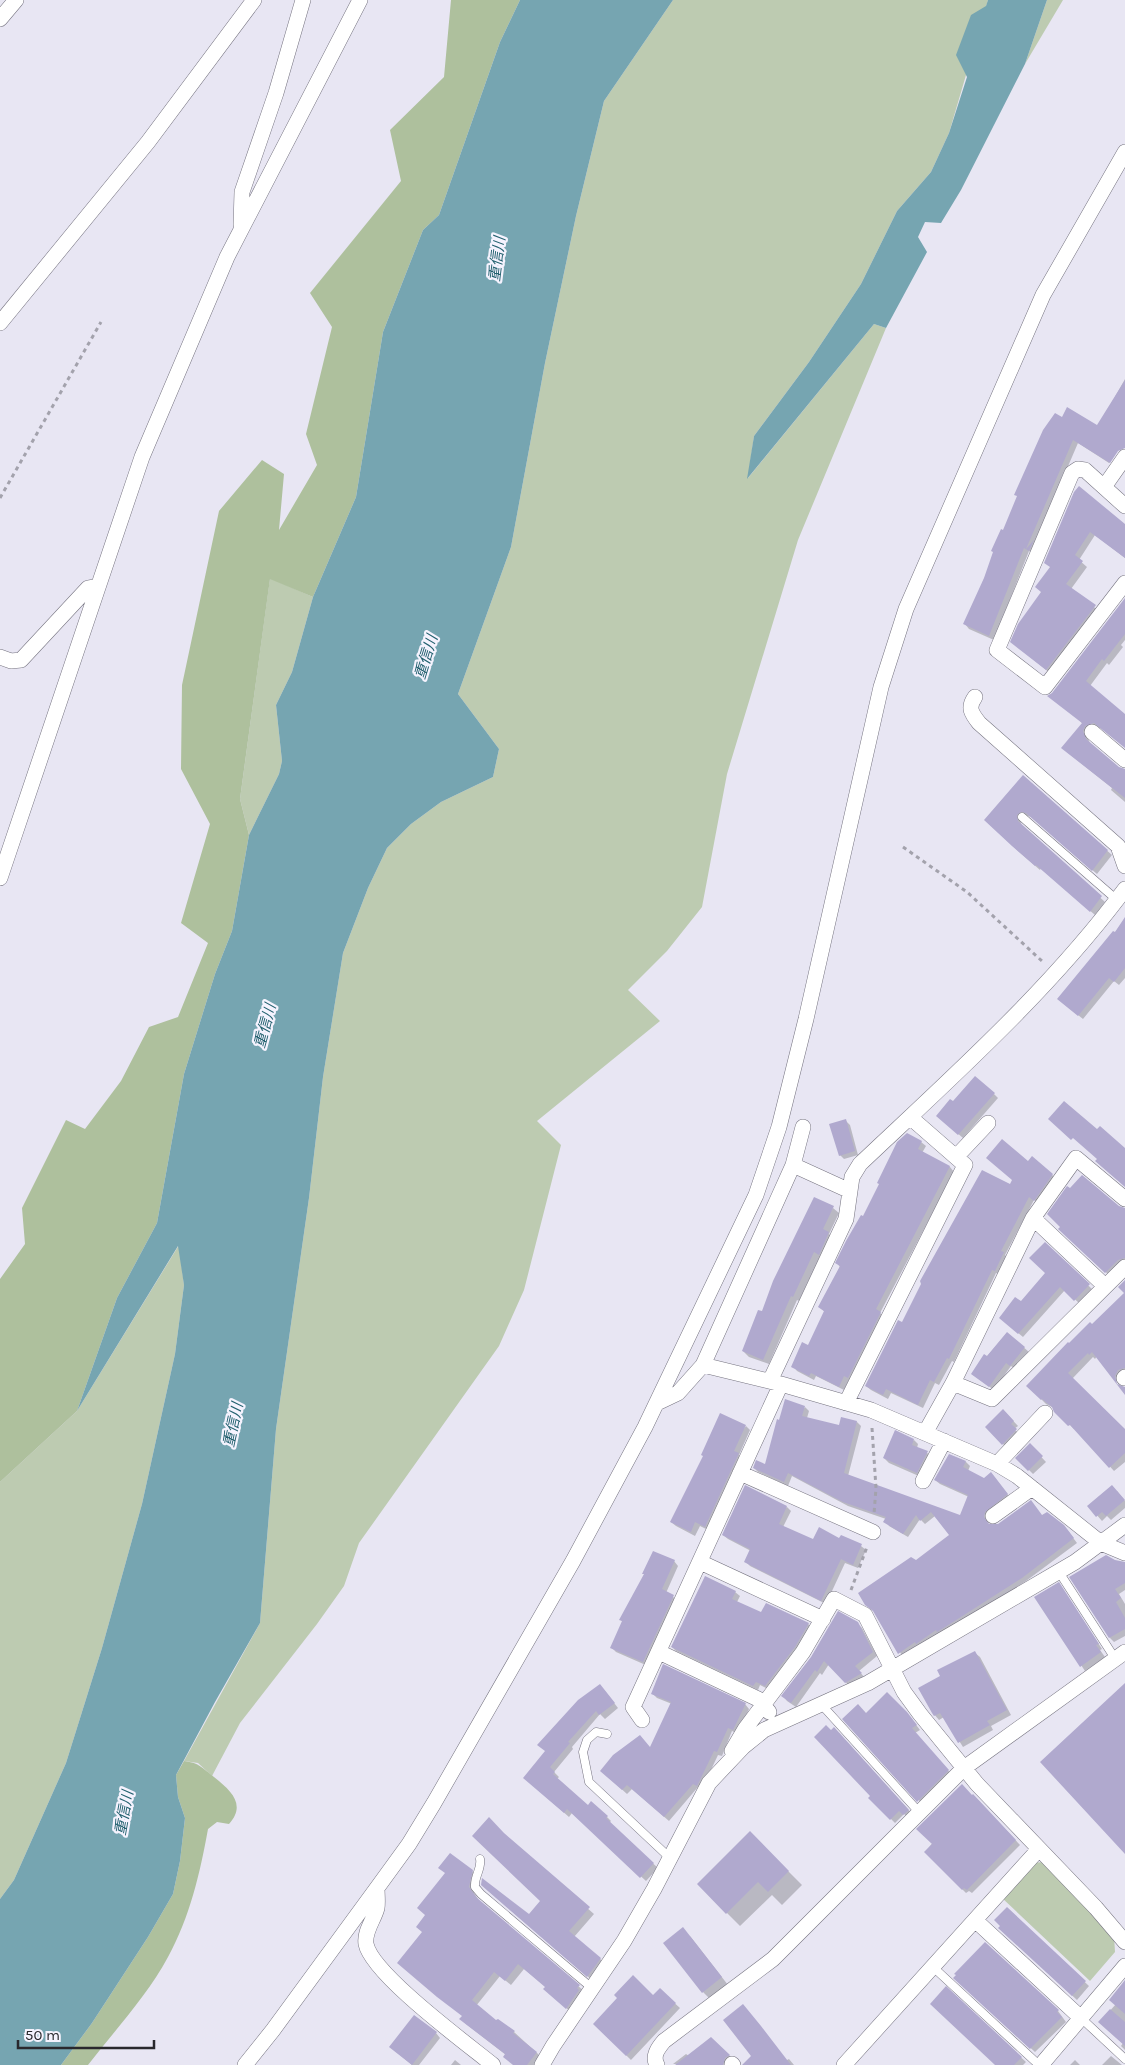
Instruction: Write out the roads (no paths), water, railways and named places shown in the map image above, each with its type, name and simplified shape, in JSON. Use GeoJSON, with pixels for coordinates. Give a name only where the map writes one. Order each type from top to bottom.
{"type":"FeatureCollection","features":[{"type":"Feature","properties":{"kind":"street"},"geometry":{"type":"LineString","coordinates":[[0,19],[16,0]]}},
{"type":"Feature","properties":{"kind":"street"},"geometry":{"type":"LineString","coordinates":[[0,323],[148,142],[254,0]]}},
{"type":"Feature","properties":{"kind":"street"},"geometry":{"type":"LineString","coordinates":[[241,229],[242,192],[276,94],[302,0]]}},
{"type":"Feature","properties":{"kind":"street"},"geometry":{"type":"LineString","coordinates":[[0,878],[142,457],[227,257],[360,0]]}},
{"type":"Feature","properties":{"kind":"street"},"geometry":{"type":"LineString","coordinates":[[244,2065],[273,2030],[377,1888],[434,1803],[572,1560],[657,1402],[756,1195],[779,1127],[806,1019],[881,686],[906,609],[1043,295],[1125,152]]}},
{"type":"Feature","properties":{"kind":"street"},"geometry":{"type":"LineString","coordinates":[[1104,487],[1125,457]]}},
{"type":"Feature","properties":{"kind":"street"},"geometry":{"type":"LineString","coordinates":[[1125,506],[1084,470],[1078,469],[1072,473],[997,650],[1045,688],[1125,583]]}},
{"type":"Feature","properties":{"kind":"street"},"geometry":{"type":"LineString","coordinates":[[0,657],[11,661],[21,660],[88,588],[98,586]]}},
{"type":"Feature","properties":{"kind":"street"},"geometry":{"type":"LineString","coordinates":[[975,697],[970,709],[979,723],[1118,846],[1125,866]]}},
{"type":"Feature","properties":{"kind":"street"},"geometry":{"type":"LineString","coordinates":[[1103,734],[1125,760]]}},
{"type":"Feature","properties":{"kind":"street"},"geometry":{"type":"LineString","coordinates":[[642,1720],[634,1707],[740,1473],[776,1382],[846,1219],[852,1177],[860,1164],[964,1066],[1055,973],[1121,894]]}},
{"type":"Feature","properties":{"kind":"street"},"geometry":{"type":"LineString","coordinates":[[846,1403],[965,1166],[910,1117]]}},
{"type":"Feature","properties":{"kind":"street"},"geometry":{"type":"LineString","coordinates":[[956,1157],[988,1123]]}},
{"type":"Feature","properties":{"kind":"street"},"geometry":{"type":"LineString","coordinates":[[657,1402],[678,1393],[703,1365],[793,1164],[803,1127]]}},
{"type":"Feature","properties":{"kind":"street"},"geometry":{"type":"LineString","coordinates":[[925,1433],[953,1383],[1033,1218],[1076,1158],[1125,1199]]}},
{"type":"Feature","properties":{"kind":"street"},"geometry":{"type":"LineString","coordinates":[[793,1164],[850,1191]]}},
{"type":"Feature","properties":{"kind":"street"},"geometry":{"type":"LineString","coordinates":[[1033,1218],[1105,1286]]}},
{"type":"Feature","properties":{"kind":"street"},"geometry":{"type":"LineString","coordinates":[[953,1383],[992,1399],[1125,1267]]}},
{"type":"Feature","properties":{"kind":"street"},"geometry":{"type":"LineString","coordinates":[[703,1365],[776,1382],[871,1410],[996,1464],[1017,1476],[1101,1543],[1125,1553]]}},
{"type":"Feature","properties":{"kind":"street"},"geometry":{"type":"LineString","coordinates":[[996,1464],[1045,1413]]}},
{"type":"Feature","properties":{"kind":"street"},"geometry":{"type":"LineString","coordinates":[[923,1481],[944,1441]]}},
{"type":"Feature","properties":{"kind":"street"},"geometry":{"type":"LineString","coordinates":[[740,1473],[873,1532]]}},
{"type":"Feature","properties":{"kind":"street"},"geometry":{"type":"LineString","coordinates":[[994,1516],[1032,1488]]}},
{"type":"Feature","properties":{"kind":"street"},"geometry":{"type":"LineString","coordinates":[[542,2065],[552,2046],[624,1941],[709,1783],[744,1747],[764,1730],[820,1703],[868,1683],[1059,1572],[1125,1524]]}},
{"type":"Feature","properties":{"kind":"street"},"geometry":{"type":"LineString","coordinates":[[700,1562],[823,1619]]}},
{"type":"Feature","properties":{"kind":"street"},"geometry":{"type":"LineString","coordinates":[[728,1764],[733,1748],[803,1652],[834,1599],[865,1615],[904,1692],[920,1714],[964,1768],[1096,1908],[1125,1942]]}},
{"type":"Feature","properties":{"kind":"street"},"geometry":{"type":"LineString","coordinates":[[659,1652],[758,1699],[773,1716],[786,1719]]}},
{"type":"Feature","properties":{"kind":"street"},"geometry":{"type":"LineString","coordinates":[[657,2065],[656,2054],[659,2046],[664,2041],[773,1959],[964,1768],[1120,1656]]}},
{"type":"Feature","properties":{"kind":"street"},"geometry":{"type":"LineString","coordinates":[[844,2065],[1039,1849]]}},
{"type":"Feature","properties":{"kind":"street"},"geometry":{"type":"LineString","coordinates":[[377,1888],[377,1908],[366,1938],[366,1946],[372,1957],[393,1982],[492,2065]]}},
{"type":"Feature","properties":{"kind":"street"},"geometry":{"type":"LineString","coordinates":[[975,1920],[1081,2018]]}},
{"type":"Feature","properties":{"kind":"street"},"geometry":{"type":"LineString","coordinates":[[1040,2065],[1125,1966]]}},
{"type":"Feature","properties":{"kind":"lane"},"geometry":{"type":"LineString","coordinates":[[1022,817],[1121,894]]}},
{"type":"Feature","properties":{"kind":"lane"},"geometry":{"type":"LineString","coordinates":[[1059,1572],[1120,1656]]}},
{"type":"Feature","properties":{"kind":"lane"},"geometry":{"type":"LineString","coordinates":[[820,1703],[919,1812]]}},
{"type":"Feature","properties":{"kind":"lane"},"geometry":{"type":"LineString","coordinates":[[607,1734],[596,1732],[587,1740],[583,1752],[589,1782],[670,1858]]}},
{"type":"Feature","properties":{"kind":"lane"},"geometry":{"type":"LineString","coordinates":[[480,1859],[481,1865],[474,1878],[474,1887],[593,1988]]}},
{"type":"Feature","properties":{"kind":"lane"},"geometry":{"type":"LineString","coordinates":[[933,1967],[1040,2065]]}},
{"type":"Feature","properties":{"kind":"lane"},"geometry":{"type":"LineString","coordinates":[[1081,2018],[1125,2059]]}},
{"type":"Feature","properties":{"kind":"water","name":"重信川"},"geometry":{"type":"Polygon","coordinates":[[[520,0],[673,0],[604,101],[576,216],[545,363],[511,547],[458,694],[499,749],[493,777],[441,802],[411,824],[387,848],[368,888],[343,953],[323,1077],[309,1198],[276,1429],[260,1623],[176,1775],[178,1797],[185,1818],[180,1861],[173,1894],[148,1937],[92,2023],[61,2065],[0,2065],[0,1899],[14,1880],[66,1763],[102,1648],[142,1504],[175,1354],[184,1285],[178,1246],[77,1411],[117,1298],[157,1223],[184,1074],[215,974],[232,931],[249,835],[279,774],[282,761],[276,705],[292,672],[313,597],[356,497],[383,332],[423,230],[439,215],[500,42],[520,0]]]}},
{"type":"Feature","properties":{"kind":"water"},"geometry":{"type":"Polygon","coordinates":[[[988,0],[1047,0],[1025,64],[961,190],[941,223],[925,222],[918,237],[927,252],[886,328],[874,324],[747,479],[754,436],[809,362],[861,284],[897,211],[931,172],[949,133],[967,77],[956,55],[971,15],[986,6],[988,0]]]}}]}
